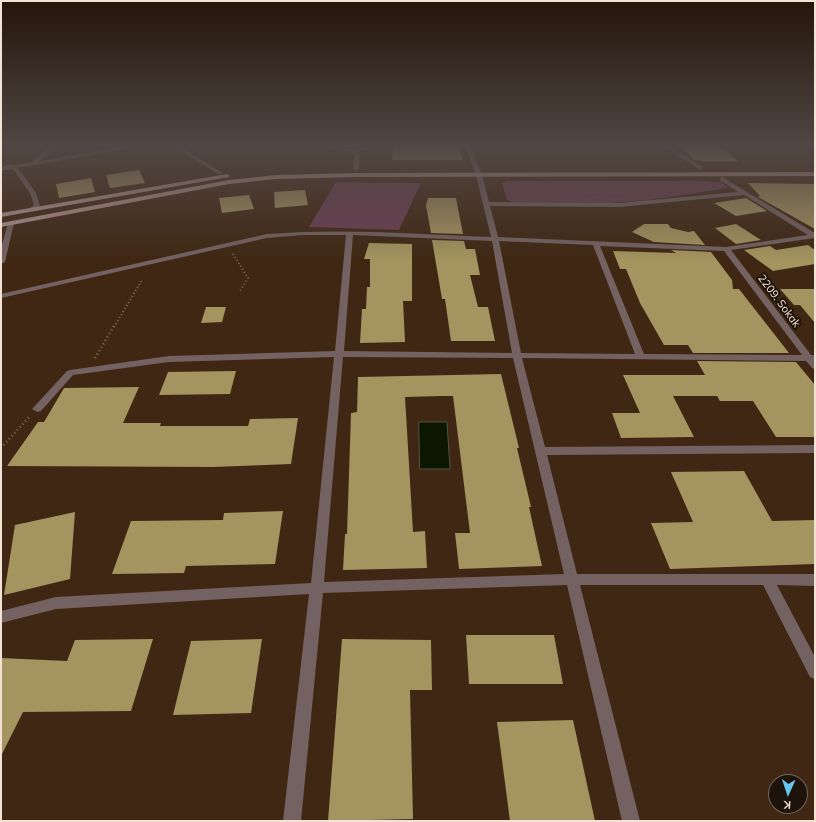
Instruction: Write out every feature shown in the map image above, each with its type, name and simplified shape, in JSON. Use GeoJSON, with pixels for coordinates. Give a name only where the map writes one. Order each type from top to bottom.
{"type":"FeatureCollection","features":[{"type":"Feature","properties":{"kind":"main road"},"geometry":{"type":"LineString","coordinates":[[1,215],[178,183]]}},
{"type":"Feature","properties":{"kind":"main road"},"geometry":{"type":"LineString","coordinates":[[1,225],[181,190],[224,183]]}},
{"type":"Feature","properties":{"kind":"street"},"geometry":{"type":"LineString","coordinates":[[26,183],[33,193],[37,206],[32,209]]}},
{"type":"Feature","properties":{"kind":"street"},"geometry":{"type":"LineString","coordinates":[[481,183],[495,240],[517,356],[631,821]]}},
{"type":"Feature","properties":{"kind":"street"},"geometry":{"type":"LineString","coordinates":[[729,183],[815,236]]}},
{"type":"Feature","properties":{"kind":"street"},"geometry":{"type":"LineString","coordinates":[[486,204],[619,205],[744,193]]}},
{"type":"Feature","properties":{"kind":"street"},"geometry":{"type":"LineString","coordinates":[[1,262],[11,223]]}},
{"type":"Feature","properties":{"kind":"street"},"geometry":{"type":"LineString","coordinates":[[1,296],[267,236],[303,233],[350,232],[495,240],[726,249],[815,236]]}},
{"type":"Feature","properties":{"kind":"street"},"geometry":{"type":"LineString","coordinates":[[292,821],[317,588],[350,232]]}},
{"type":"Feature","properties":{"kind":"street"},"geometry":{"type":"LineString","coordinates":[[596,244],[641,357]]}},
{"type":"Feature","properties":{"kind":"street","name":"2209. Sokak"},"geometry":{"type":"LineString","coordinates":[[726,249],[813,361]]}},
{"type":"Feature","properties":{"kind":"street"},"geometry":{"type":"LineString","coordinates":[[37,409],[70,373],[169,359],[339,354],[641,357],[813,361]]}},
{"type":"Feature","properties":{"kind":"street"},"geometry":{"type":"LineString","coordinates":[[540,451],[815,449]]}},
{"type":"Feature","properties":{"kind":"street"},"geometry":{"type":"LineString","coordinates":[[1,617],[56,603],[317,588],[571,579],[815,580]]}},
{"type":"Feature","properties":{"kind":"street"},"geometry":{"type":"LineString","coordinates":[[766,580],[815,672]]}},
{"type":"Feature","properties":{"kind":"path"},"geometry":{"type":"LineString","coordinates":[[601,192],[608,190],[618,192]]}},
{"type":"Feature","properties":{"kind":"path"},"geometry":{"type":"LineString","coordinates":[[610,194],[634,191]]}},
{"type":"Feature","properties":{"kind":"path"},"geometry":{"type":"LineString","coordinates":[[585,192],[605,193]]}},
{"type":"Feature","properties":{"kind":"path"},"geometry":{"type":"LineString","coordinates":[[228,245],[248,278],[240,291]]}},
{"type":"Feature","properties":{"kind":"path"},"geometry":{"type":"LineString","coordinates":[[88,371],[142,280]]}},
{"type":"Feature","properties":{"kind":"path"},"geometry":{"type":"LineString","coordinates":[[1,448],[37,409]]}},
{"type":"Feature","properties":{"kind":"shaded area"},"geometry":{"type":"Polygon","coordinates":[[[335,183],[421,183],[399,230],[309,227],[335,183]]]}},
{"type":"Feature","properties":{"kind":"shaded area"},"geometry":{"type":"Polygon","coordinates":[[[502,183],[722,183],[728,188],[649,200],[609,203],[513,202],[507,200],[502,183]]]}},
{"type":"Feature","properties":{"kind":"shaded area"},"geometry":{"type":"Polygon","coordinates":[[[419,422],[447,422],[450,469],[420,469],[419,422]]]}},
{"type":"Feature","properties":{"kind":"building"},"geometry":{"type":"Polygon","coordinates":[[[93,183],[95,192],[59,198],[56,184],[93,183]]]}},
{"type":"Feature","properties":{"kind":"building"},"geometry":{"type":"Polygon","coordinates":[[[109,183],[142,183],[110,188],[109,183]]]}},
{"type":"Feature","properties":{"kind":"building"},"geometry":{"type":"Polygon","coordinates":[[[748,183],[815,184],[815,229],[758,197],[760,196],[748,183]]]}},
{"type":"Feature","properties":{"kind":"building"},"geometry":{"type":"Polygon","coordinates":[[[305,190],[308,205],[275,208],[274,192],[305,190]]]}},
{"type":"Feature","properties":{"kind":"building"},"geometry":{"type":"Polygon","coordinates":[[[249,195],[254,209],[222,213],[219,198],[249,195]]]}},
{"type":"Feature","properties":{"kind":"building"},"geometry":{"type":"Polygon","coordinates":[[[428,198],[456,198],[463,234],[431,233],[426,205],[428,198]]]}},
{"type":"Feature","properties":{"kind":"building"},"geometry":{"type":"Polygon","coordinates":[[[746,198],[767,211],[736,216],[714,203],[746,198]]]}},
{"type":"Feature","properties":{"kind":"building"},"geometry":{"type":"Polygon","coordinates":[[[644,224],[668,224],[671,228],[688,232],[694,231],[705,245],[654,242],[632,232],[644,224]]]}},
{"type":"Feature","properties":{"kind":"building"},"geometry":{"type":"Polygon","coordinates":[[[736,224],[761,240],[736,244],[715,228],[736,224]]]}},
{"type":"Feature","properties":{"kind":"building"},"geometry":{"type":"Polygon","coordinates":[[[432,240],[464,241],[466,249],[475,249],[480,275],[470,275],[478,307],[488,307],[495,341],[451,341],[445,299],[442,299],[432,240]]]}},
{"type":"Feature","properties":{"kind":"building"},"geometry":{"type":"Polygon","coordinates":[[[369,243],[412,244],[412,301],[403,301],[405,342],[360,343],[362,309],[366,309],[367,287],[370,287],[370,259],[364,259],[369,243]]]}},
{"type":"Feature","properties":{"kind":"building"},"geometry":{"type":"Polygon","coordinates":[[[808,245],[815,250],[815,264],[773,271],[744,250],[770,246],[776,250],[808,245]]]}},
{"type":"Feature","properties":{"kind":"building"},"geometry":{"type":"Polygon","coordinates":[[[671,250],[711,252],[732,280],[733,289],[739,289],[789,353],[693,353],[688,345],[664,345],[640,303],[626,269],[620,269],[613,251],[676,253],[671,250]]]}},
{"type":"Feature","properties":{"kind":"building"},"geometry":{"type":"Polygon","coordinates":[[[780,289],[815,289],[815,323],[800,305],[794,305],[780,289]]]}},
{"type":"Feature","properties":{"kind":"building"},"geometry":{"type":"Polygon","coordinates":[[[206,307],[226,307],[222,322],[201,323],[206,307]]]}},
{"type":"Feature","properties":{"kind":"building"},"geometry":{"type":"Polygon","coordinates":[[[697,361],[796,362],[815,385],[815,437],[776,437],[753,401],[720,401],[717,396],[673,396],[694,437],[621,438],[612,413],[640,413],[623,375],[705,375],[697,361]]]}},
{"type":"Feature","properties":{"kind":"building"},"geometry":{"type":"Polygon","coordinates":[[[236,371],[230,394],[159,395],[168,372],[236,371]]]}},
{"type":"Feature","properties":{"kind":"building"},"geometry":{"type":"Polygon","coordinates":[[[501,374],[519,448],[517,448],[531,507],[529,507],[542,566],[459,569],[455,533],[470,533],[453,396],[442,396],[405,397],[413,532],[425,531],[427,568],[343,570],[345,534],[347,534],[351,413],[357,412],[358,377],[501,374]]]}},
{"type":"Feature","properties":{"kind":"building"},"geometry":{"type":"Polygon","coordinates":[[[139,387],[123,423],[161,423],[160,426],[248,426],[250,419],[298,418],[291,464],[213,467],[7,466],[38,422],[44,422],[64,388],[139,387]]]}},
{"type":"Feature","properties":{"kind":"building"},"geometry":{"type":"Polygon","coordinates":[[[744,471],[772,521],[815,520],[815,564],[670,569],[651,523],[693,522],[671,472],[744,471]]]}},
{"type":"Feature","properties":{"kind":"building"},"geometry":{"type":"Polygon","coordinates":[[[283,511],[275,564],[186,566],[184,573],[112,574],[131,521],[223,520],[224,513],[283,511]]]}},
{"type":"Feature","properties":{"kind":"building"},"geometry":{"type":"Polygon","coordinates":[[[75,512],[70,579],[4,595],[15,525],[75,512]]]}},
{"type":"Feature","properties":{"kind":"building"},"geometry":{"type":"Polygon","coordinates":[[[466,635],[554,635],[563,684],[469,684],[466,635]]]}},
{"type":"Feature","properties":{"kind":"building"},"geometry":{"type":"Polygon","coordinates":[[[153,639],[131,711],[23,712],[1,756],[1,658],[67,661],[75,640],[153,639]]]}},
{"type":"Feature","properties":{"kind":"building"},"geometry":{"type":"Polygon","coordinates":[[[262,639],[251,713],[173,715],[191,641],[262,639]]]}},
{"type":"Feature","properties":{"kind":"building"},"geometry":{"type":"Polygon","coordinates":[[[342,639],[431,640],[432,690],[410,690],[413,819],[328,821],[342,639]]]}},
{"type":"Feature","properties":{"kind":"building"},"geometry":{"type":"Polygon","coordinates":[[[573,720],[595,821],[510,821],[497,722],[573,720]]]}}]}
